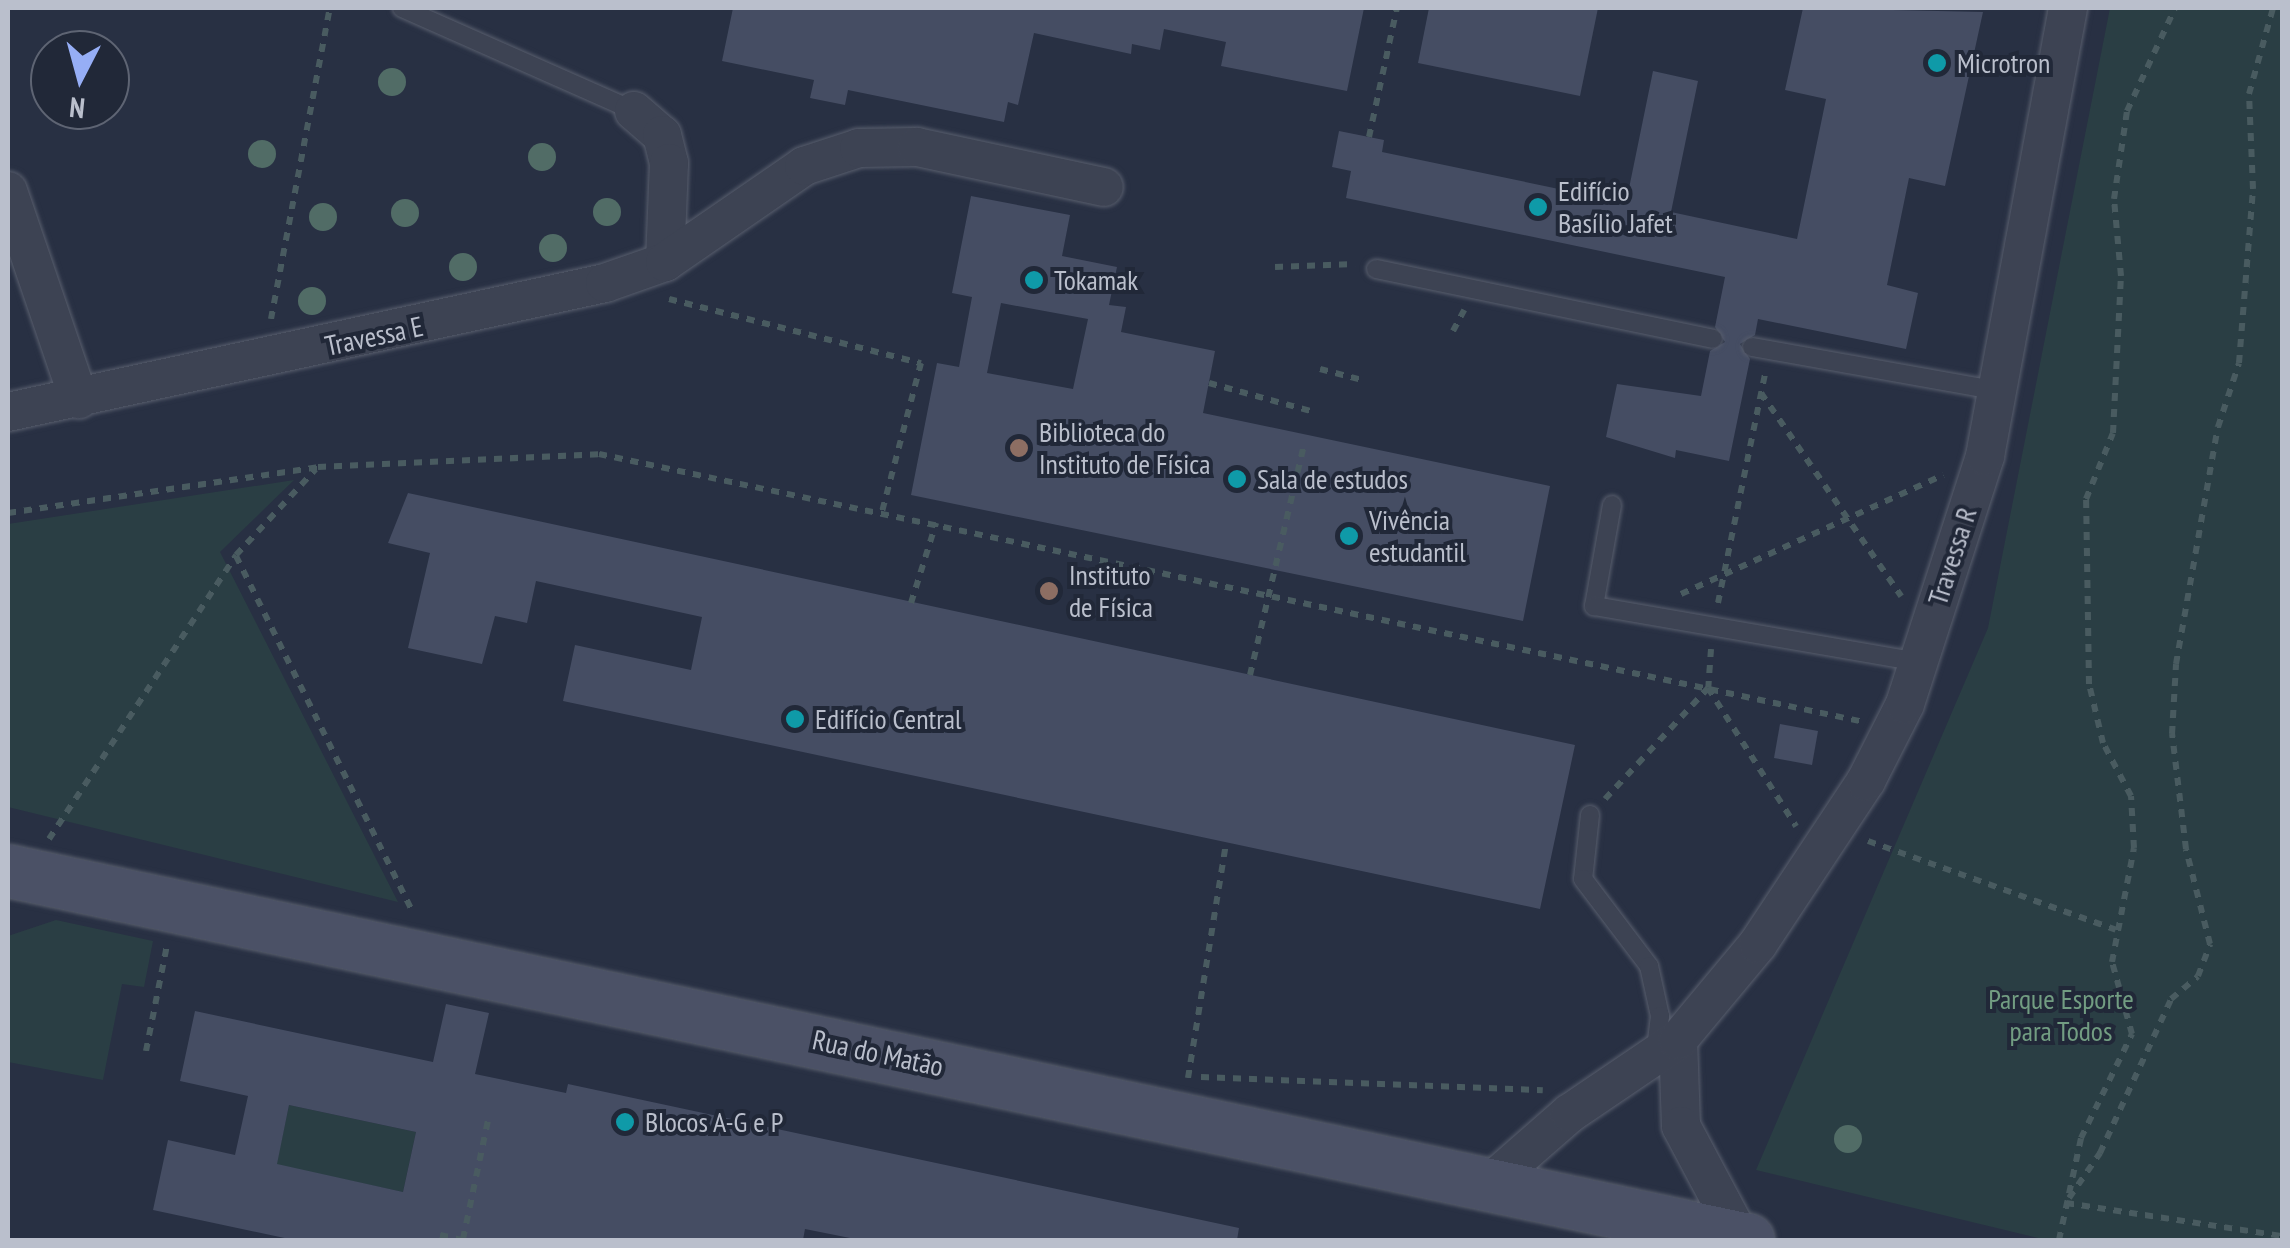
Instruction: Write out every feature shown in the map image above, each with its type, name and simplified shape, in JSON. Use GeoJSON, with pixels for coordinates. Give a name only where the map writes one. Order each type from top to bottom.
{"type":"FeatureCollection","features":[{"type":"Feature","properties":{"kind":"street","name":"Travessa R"},"geometry":{"type":"LineString","coordinates":[[1490,1183],[1600,1092],[1667,1046],[1758,944],[1893,728],[1985,456],[2068,8]]}},
{"type":"Feature","properties":{"kind":"street"},"geometry":{"type":"LineString","coordinates":[[634,111],[662,135],[669,164],[665,262]]}},
{"type":"Feature","properties":{"kind":"street","name":"Travessa E"},"geometry":{"type":"LineString","coordinates":[[8,412],[604,284],[665,262],[804,166],[859,148],[917,147],[1104,187]]}},
{"type":"Feature","properties":{"kind":"street"},"geometry":{"type":"LineString","coordinates":[[8,192],[80,399]]}},
{"type":"Feature","properties":{"kind":"street","name":"Rua do Matão"},"geometry":{"type":"LineString","coordinates":[[28,872],[436,960],[1180,1090],[1490,1183],[1744,1240]]}},
{"type":"Feature","properties":{"kind":"street"},"geometry":{"type":"LineString","coordinates":[[1667,1046],[1681,1126],[1744,1240]]}},
{"type":"Feature","properties":{"kind":"lane"},"geometry":{"type":"LineString","coordinates":[[402,8],[634,111]]}},
{"type":"Feature","properties":{"kind":"lane"},"geometry":{"type":"LineString","coordinates":[[1376,269],[1713,339]]}},
{"type":"Feature","properties":{"kind":"lane"},"geometry":{"type":"LineString","coordinates":[[1761,349],[1998,392]]}},
{"type":"Feature","properties":{"kind":"lane"},"geometry":{"type":"LineString","coordinates":[[1612,505],[1594,606],[1712,626],[1923,648]]}},
{"type":"Feature","properties":{"kind":"lane"},"geometry":{"type":"LineString","coordinates":[[1590,815],[1584,879],[1649,966],[1667,1046]]}},
{"type":"Feature","properties":{"kind":"path"},"geometry":{"type":"LineString","coordinates":[[263,360],[330,8]]}},
{"type":"Feature","properties":{"kind":"path"},"geometry":{"type":"LineString","coordinates":[[1369,137],[1396,8]]}},
{"type":"Feature","properties":{"kind":"path"},"geometry":{"type":"LineString","coordinates":[[2059,1240],[2081,1138],[2132,1034],[2112,962],[2134,848],[2132,796],[2102,743],[2089,684],[2086,499],[2113,432],[2121,276],[2114,199],[2128,111],[2175,8]]}},
{"type":"Feature","properties":{"kind":"path"},"geometry":{"type":"LineString","coordinates":[[2066,1204],[2100,1152],[2171,1000],[2198,976],[2210,944],[2186,849],[2174,699],[2184,596],[2239,363],[2253,190],[2250,94],[2273,8]]}},
{"type":"Feature","properties":{"kind":"path"},"geometry":{"type":"LineString","coordinates":[[1274,267],[1343,262]]}},
{"type":"Feature","properties":{"kind":"path"},"geometry":{"type":"LineString","coordinates":[[604,284],[921,363],[882,512]]}},
{"type":"Feature","properties":{"kind":"path"},"geometry":{"type":"LineString","coordinates":[[1725,573],[1761,393],[1761,349]]}},
{"type":"Feature","properties":{"kind":"path"},"geometry":{"type":"LineString","coordinates":[[1320,369],[1362,380]]}},
{"type":"Feature","properties":{"kind":"path"},"geometry":{"type":"LineString","coordinates":[[1210,382],[1311,411]]}},
{"type":"Feature","properties":{"kind":"path"},"geometry":{"type":"LineString","coordinates":[[1761,393],[1847,518],[1923,648]]}},
{"type":"Feature","properties":{"kind":"path"},"geometry":{"type":"LineString","coordinates":[[1250,675],[1304,445]]}},
{"type":"Feature","properties":{"kind":"path"},"geometry":{"type":"LineString","coordinates":[[8,514],[318,467],[599,454],[1272,593],[1893,728]]}},
{"type":"Feature","properties":{"kind":"path"},"geometry":{"type":"LineString","coordinates":[[1681,594],[1985,456]]}},
{"type":"Feature","properties":{"kind":"path"},"geometry":{"type":"LineString","coordinates":[[28,872],[236,555],[318,467]]}},
{"type":"Feature","properties":{"kind":"path"},"geometry":{"type":"LineString","coordinates":[[911,602],[936,524]]}},
{"type":"Feature","properties":{"kind":"path"},"geometry":{"type":"LineString","coordinates":[[236,555],[436,960]]}},
{"type":"Feature","properties":{"kind":"path"},"geometry":{"type":"LineString","coordinates":[[1712,626],[1708,688],[1816,856]]}},
{"type":"Feature","properties":{"kind":"path"},"geometry":{"type":"LineString","coordinates":[[1590,815],[1708,688]]}},
{"type":"Feature","properties":{"kind":"path"},"geometry":{"type":"LineString","coordinates":[[1226,842],[1180,1090],[1600,1092]]}},
{"type":"Feature","properties":{"kind":"path"},"geometry":{"type":"LineString","coordinates":[[1889,850],[2116,930]]}},
{"type":"Feature","properties":{"kind":"path"},"geometry":{"type":"LineString","coordinates":[[146,1052],[174,906]]}},
{"type":"Feature","properties":{"kind":"path"},"geometry":{"type":"LineString","coordinates":[[440,1235],[462,1240],[489,1116]]}},
{"type":"Feature","properties":{"kind":"path"},"geometry":{"type":"LineString","coordinates":[[2066,1204],[2282,1236]]}},
{"type":"Feature","properties":{"kind":"green space","name":"Parque Esporte para Todos"},"geometry":{"type":"Polygon","coordinates":[[[2110,8],[2282,8],[2282,1240],[2046,1240],[1756,1170],[1988,628],[2110,8]]]}},
{"type":"Feature","properties":{"kind":"green space"},"geometry":{"type":"Polygon","coordinates":[[[294,480],[220,552],[398,902],[8,807],[8,524],[294,480]]]}},
{"type":"Feature","properties":{"kind":"green space"},"geometry":{"type":"Polygon","coordinates":[[[56,920],[153,941],[144,987],[122,984],[103,1080],[8,1062],[8,936],[56,920]]]}},
{"type":"Feature","properties":{"kind":"green space"},"geometry":{"type":"Polygon","coordinates":[[[289,1105],[416,1132],[403,1192],[276,1165],[289,1105]]]}},
{"type":"Feature","properties":{"kind":"building"},"geometry":{"type":"Polygon","coordinates":[[[733,8],[1364,8],[1347,91],[1221,66],[1226,42],[1164,29],[1160,50],[1132,44],[1131,54],[1034,33],[1018,105],[1008,102],[1004,122],[848,90],[845,105],[810,98],[814,80],[722,61],[733,8]]]}},
{"type":"Feature","properties":{"kind":"building"},"geometry":{"type":"Polygon","coordinates":[[[1429,8],[1598,8],[1580,96],[1418,63],[1429,8]]]}},
{"type":"Feature","properties":{"kind":"building"},"geometry":{"type":"Polygon","coordinates":[[[1803,8],[1983,12],[1945,186],[1909,178],[1887,285],[1918,293],[1906,349],[1758,319],[1755,335],[1740,344],[1750,359],[1729,461],[1676,450],[1675,458],[1606,437],[1617,384],[1701,396],[1710,351],[1725,342],[1715,327],[1725,277],[1346,198],[1351,171],[1332,167],[1339,131],[1384,140],[1382,152],[1626,203],[1653,71],[1698,81],[1671,212],[1797,239],[1826,99],[1785,90],[1803,8]]]}},
{"type":"Feature","properties":{"kind":"building"},"geometry":{"type":"Polygon","coordinates":[[[971,196],[1070,215],[1062,256],[1117,267],[1109,305],[1126,307],[1121,332],[1215,351],[1203,413],[1550,486],[1523,621],[911,495],[937,363],[959,367],[972,297],[952,293],[971,196]],[[1001,303],[987,373],[1073,389],[1088,319],[1001,303]]]}},
{"type":"Feature","properties":{"kind":"building","name":"Edifício Central"},"geometry":{"type":"Polygon","coordinates":[[[408,493],[1575,745],[1540,909],[563,701],[575,645],[691,670],[702,617],[536,581],[527,623],[495,616],[482,664],[408,648],[430,553],[388,543],[408,493]]]}},
{"type":"Feature","properties":{"kind":"building"},"geometry":{"type":"Polygon","coordinates":[[[1780,724],[1818,731],[1812,765],[1774,758],[1780,724]]]}},
{"type":"Feature","properties":{"kind":"building","name":"Blocos A-G e P"},"geometry":{"type":"Polygon","coordinates":[[[446,1004],[489,1013],[475,1074],[566,1093],[568,1084],[1239,1228],[1237,1240],[860,1240],[805,1229],[803,1240],[294,1240],[153,1210],[168,1140],[235,1155],[248,1096],[180,1081],[195,1011],[433,1062],[446,1004]],[[289,1105],[277,1164],[403,1192],[416,1132],[289,1105]]]}},
{"type":"Feature","properties":{"kind":"place","name":"Microtron"},"geometry":{"type":"Point","coordinates":[1937,63]}},
{"type":"Feature","properties":{"kind":"place","name":"Edifício Basílio Jafet"},"geometry":{"type":"Point","coordinates":[1538,207]}},
{"type":"Feature","properties":{"kind":"place","name":"Tokamak"},"geometry":{"type":"Point","coordinates":[1034,280]}},
{"type":"Feature","properties":{"kind":"place","name":"Biblioteca do Instituto de Física"},"geometry":{"type":"Point","coordinates":[1019,448]}},
{"type":"Feature","properties":{"kind":"place","name":"Sala de estudos"},"geometry":{"type":"Point","coordinates":[1237,479]}},
{"type":"Feature","properties":{"kind":"place","name":"Vivência estudantil"},"geometry":{"type":"Point","coordinates":[1349,536]}},
{"type":"Feature","properties":{"kind":"place","name":"Instituto de Física"},"geometry":{"type":"Point","coordinates":[1049,591]}},
{"type":"Feature","properties":{"kind":"place","name":"Edifício Central"},"geometry":{"type":"Point","coordinates":[795,719]}},
{"type":"Feature","properties":{"kind":"place","name":"Blocos A-G e P"},"geometry":{"type":"Point","coordinates":[625,1122]}}]}
